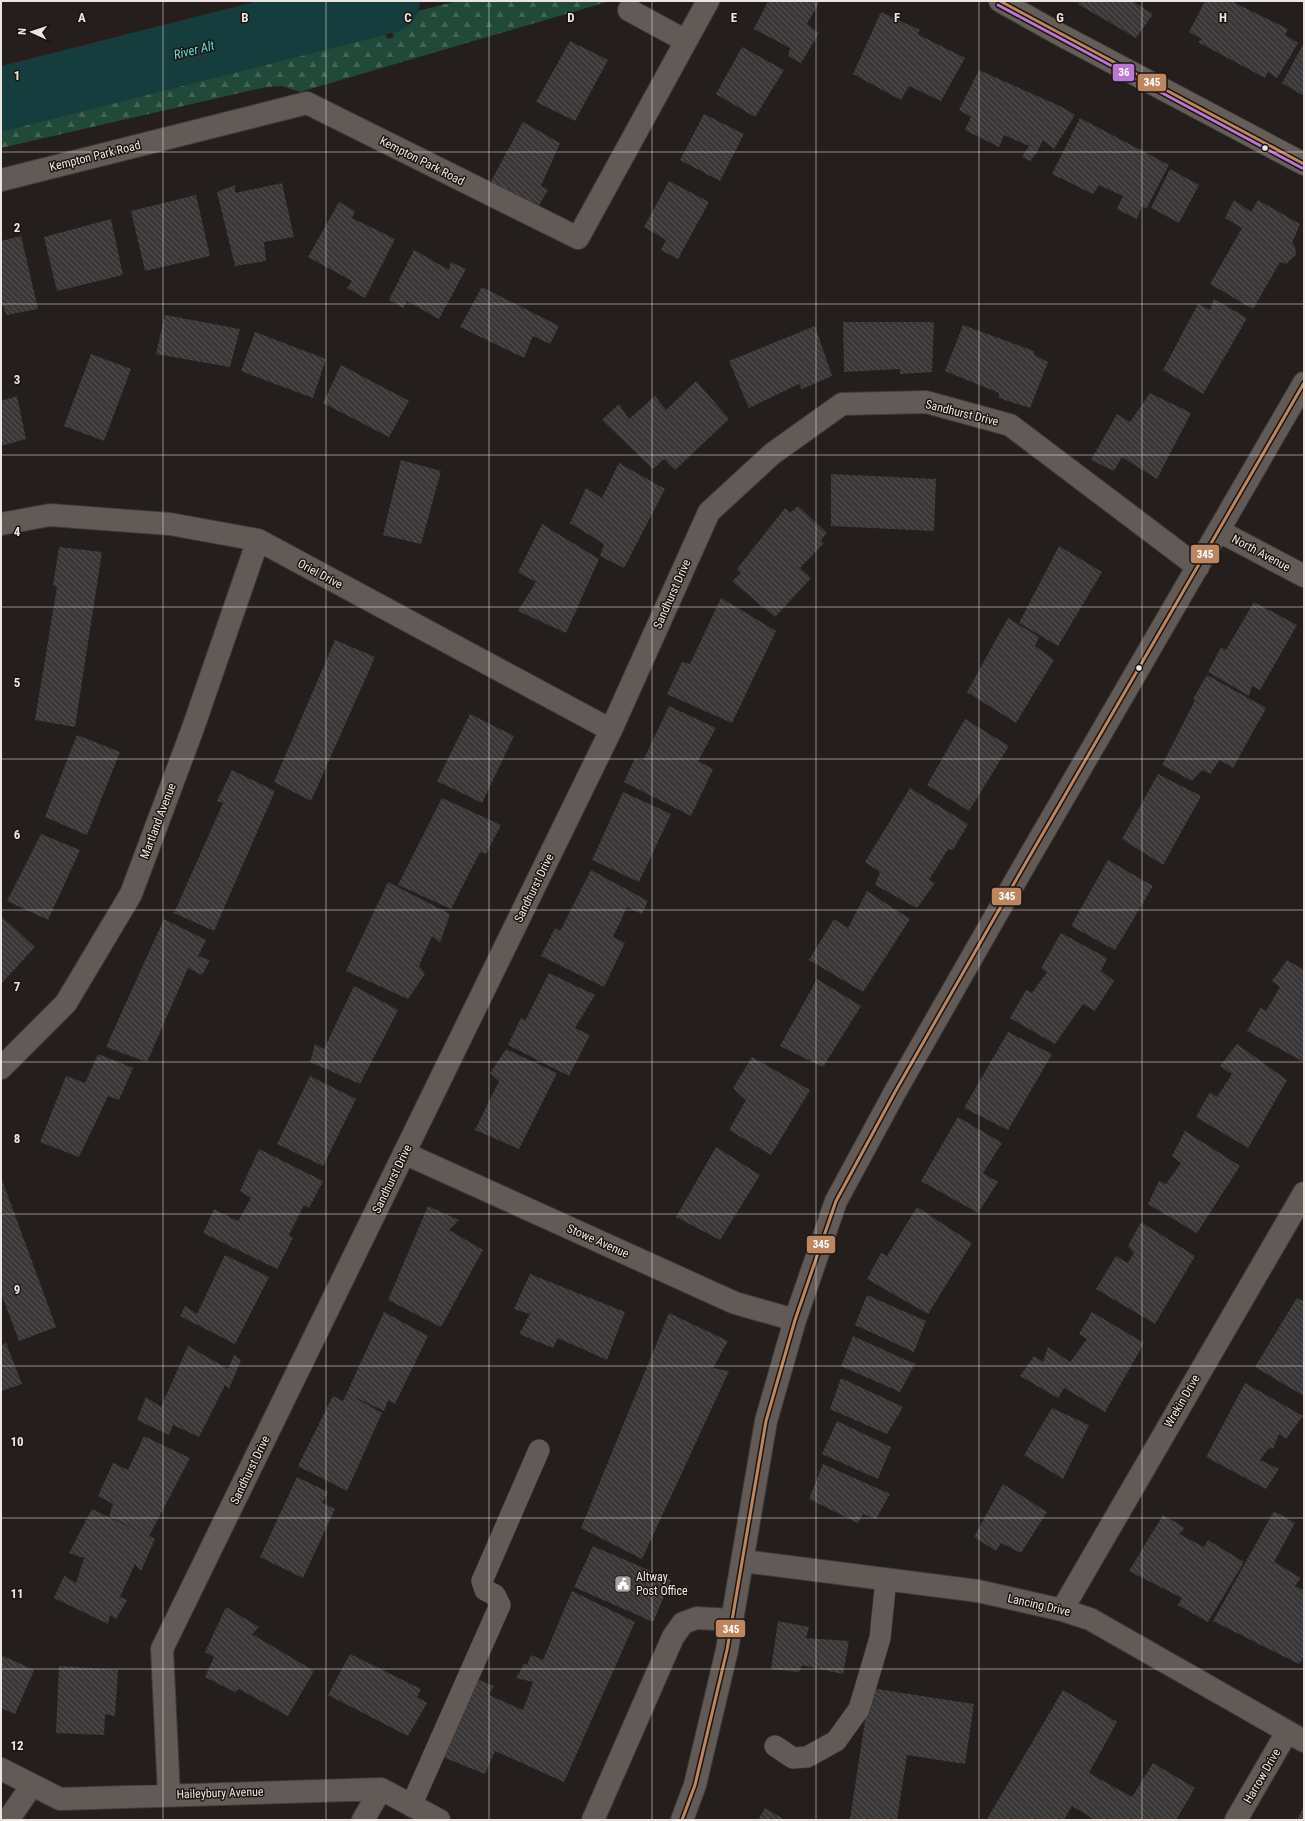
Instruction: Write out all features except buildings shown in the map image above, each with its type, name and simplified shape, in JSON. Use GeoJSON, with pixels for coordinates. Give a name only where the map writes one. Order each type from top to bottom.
{"type":"FeatureCollection","features":[{"type":"Feature","properties":{"kind":"street","name":"Kempton Park Road"},"geometry":{"type":"LineString","coordinates":[[1,180],[307,103],[578,238],[708,1]]}},
{"type":"Feature","properties":{"kind":"street"},"geometry":{"type":"LineString","coordinates":[[1000,1],[1057,33],[1304,164]]}},
{"type":"Feature","properties":{"kind":"street"},"geometry":{"type":"LineString","coordinates":[[629,10],[686,41]]}},
{"type":"Feature","properties":{"kind":"street"},"geometry":{"type":"LineString","coordinates":[[682,1820],[695,1785],[727,1650],[766,1421],[794,1320],[836,1202],[895,1092],[1024,866],[1304,383]]}},
{"type":"Feature","properties":{"kind":"street","name":"Sandhurst Drive"},"geometry":{"type":"LineString","coordinates":[[169,1795],[162,1649],[611,730],[709,512],[772,454],[842,404],[926,402],[1010,424],[1198,567]]}},
{"type":"Feature","properties":{"kind":"street","name":"Oriel Drive"},"geometry":{"type":"LineString","coordinates":[[1,524],[50,515],[170,524],[258,540],[611,730]]}},
{"type":"Feature","properties":{"kind":"street","name":"North Avenue"},"geometry":{"type":"LineString","coordinates":[[1219,531],[1304,576]]}},
{"type":"Feature","properties":{"kind":"street","name":"Martland Avenue"},"geometry":{"type":"LineString","coordinates":[[1,1068],[66,1003],[131,894],[193,728],[258,540]]}},
{"type":"Feature","properties":{"kind":"street","name":"Stowe Avenue"},"geometry":{"type":"LineString","coordinates":[[404,1153],[735,1303],[794,1320]]}},
{"type":"Feature","properties":{"kind":"street","name":"Wrekin Drive"},"geometry":{"type":"LineString","coordinates":[[1062,1610],[1304,1193]]}},
{"type":"Feature","properties":{"kind":"street","name":"Lancing Drive"},"geometry":{"type":"LineString","coordinates":[[743,1561],[978,1591],[1062,1610],[1090,1619],[1296,1736]]}},
{"type":"Feature","properties":{"kind":"street"},"geometry":{"type":"LineString","coordinates":[[593,1820],[673,1637],[683,1623],[697,1618],[732,1620]]}},
{"type":"Feature","properties":{"kind":"street","name":"Harrow Drive"},"geometry":{"type":"LineString","coordinates":[[1236,1820],[1296,1736]]}},
{"type":"Feature","properties":{"kind":"street","name":"Haileybury Avenue"},"geometry":{"type":"LineString","coordinates":[[1,1769],[60,1799],[381,1789]]}},
{"type":"Feature","properties":{"kind":"street"},"geometry":{"type":"LineString","coordinates":[[8,1820],[32,1785]]}},
{"type":"Feature","properties":{"kind":"street"},"geometry":{"type":"LineString","coordinates":[[363,1820],[381,1789],[439,1820]]}},
{"type":"Feature","properties":{"kind":"lane"},"geometry":{"type":"LineString","coordinates":[[411,1806],[500,1606],[495,1595],[485,1590],[482,1581],[539,1450]]}},
{"type":"Feature","properties":{"kind":"lane"},"geometry":{"type":"LineString","coordinates":[[774,1746],[793,1758],[807,1757],[836,1741],[859,1709],[880,1638],[886,1579]]}},
{"type":"Feature","properties":{"kind":"green space"},"geometry":{"type":"Polygon","coordinates":[[[457,1],[610,1],[300,92],[282,86],[266,87],[1,148],[1,118],[378,22],[388,39],[394,37],[386,19],[457,1]]]}},
{"type":"Feature","properties":{"kind":"waterway","name":"River Alt"},"geometry":{"type":"LineString","coordinates":[[1,99],[388,1]]}},
{"type":"Feature","properties":{"kind":"transit line","name":"345"},"geometry":{"type":"LineString","coordinates":[[1000,1],[1304,164]]}},
{"type":"Feature","properties":{"kind":"transit line","name":"36"},"geometry":{"type":"LineString","coordinates":[[998,5],[1302,168]]}},
{"type":"Feature","properties":{"kind":"transit line","name":"345"},"geometry":{"type":"LineString","coordinates":[[682,1820],[695,1785],[727,1650],[766,1421],[795,1320],[836,1201],[895,1092],[1024,866],[1304,383]]}},
{"type":"Feature","properties":{"kind":"place","name":"Altway Post Office"},"geometry":{"type":"Point","coordinates":[623,1584]}}]}
